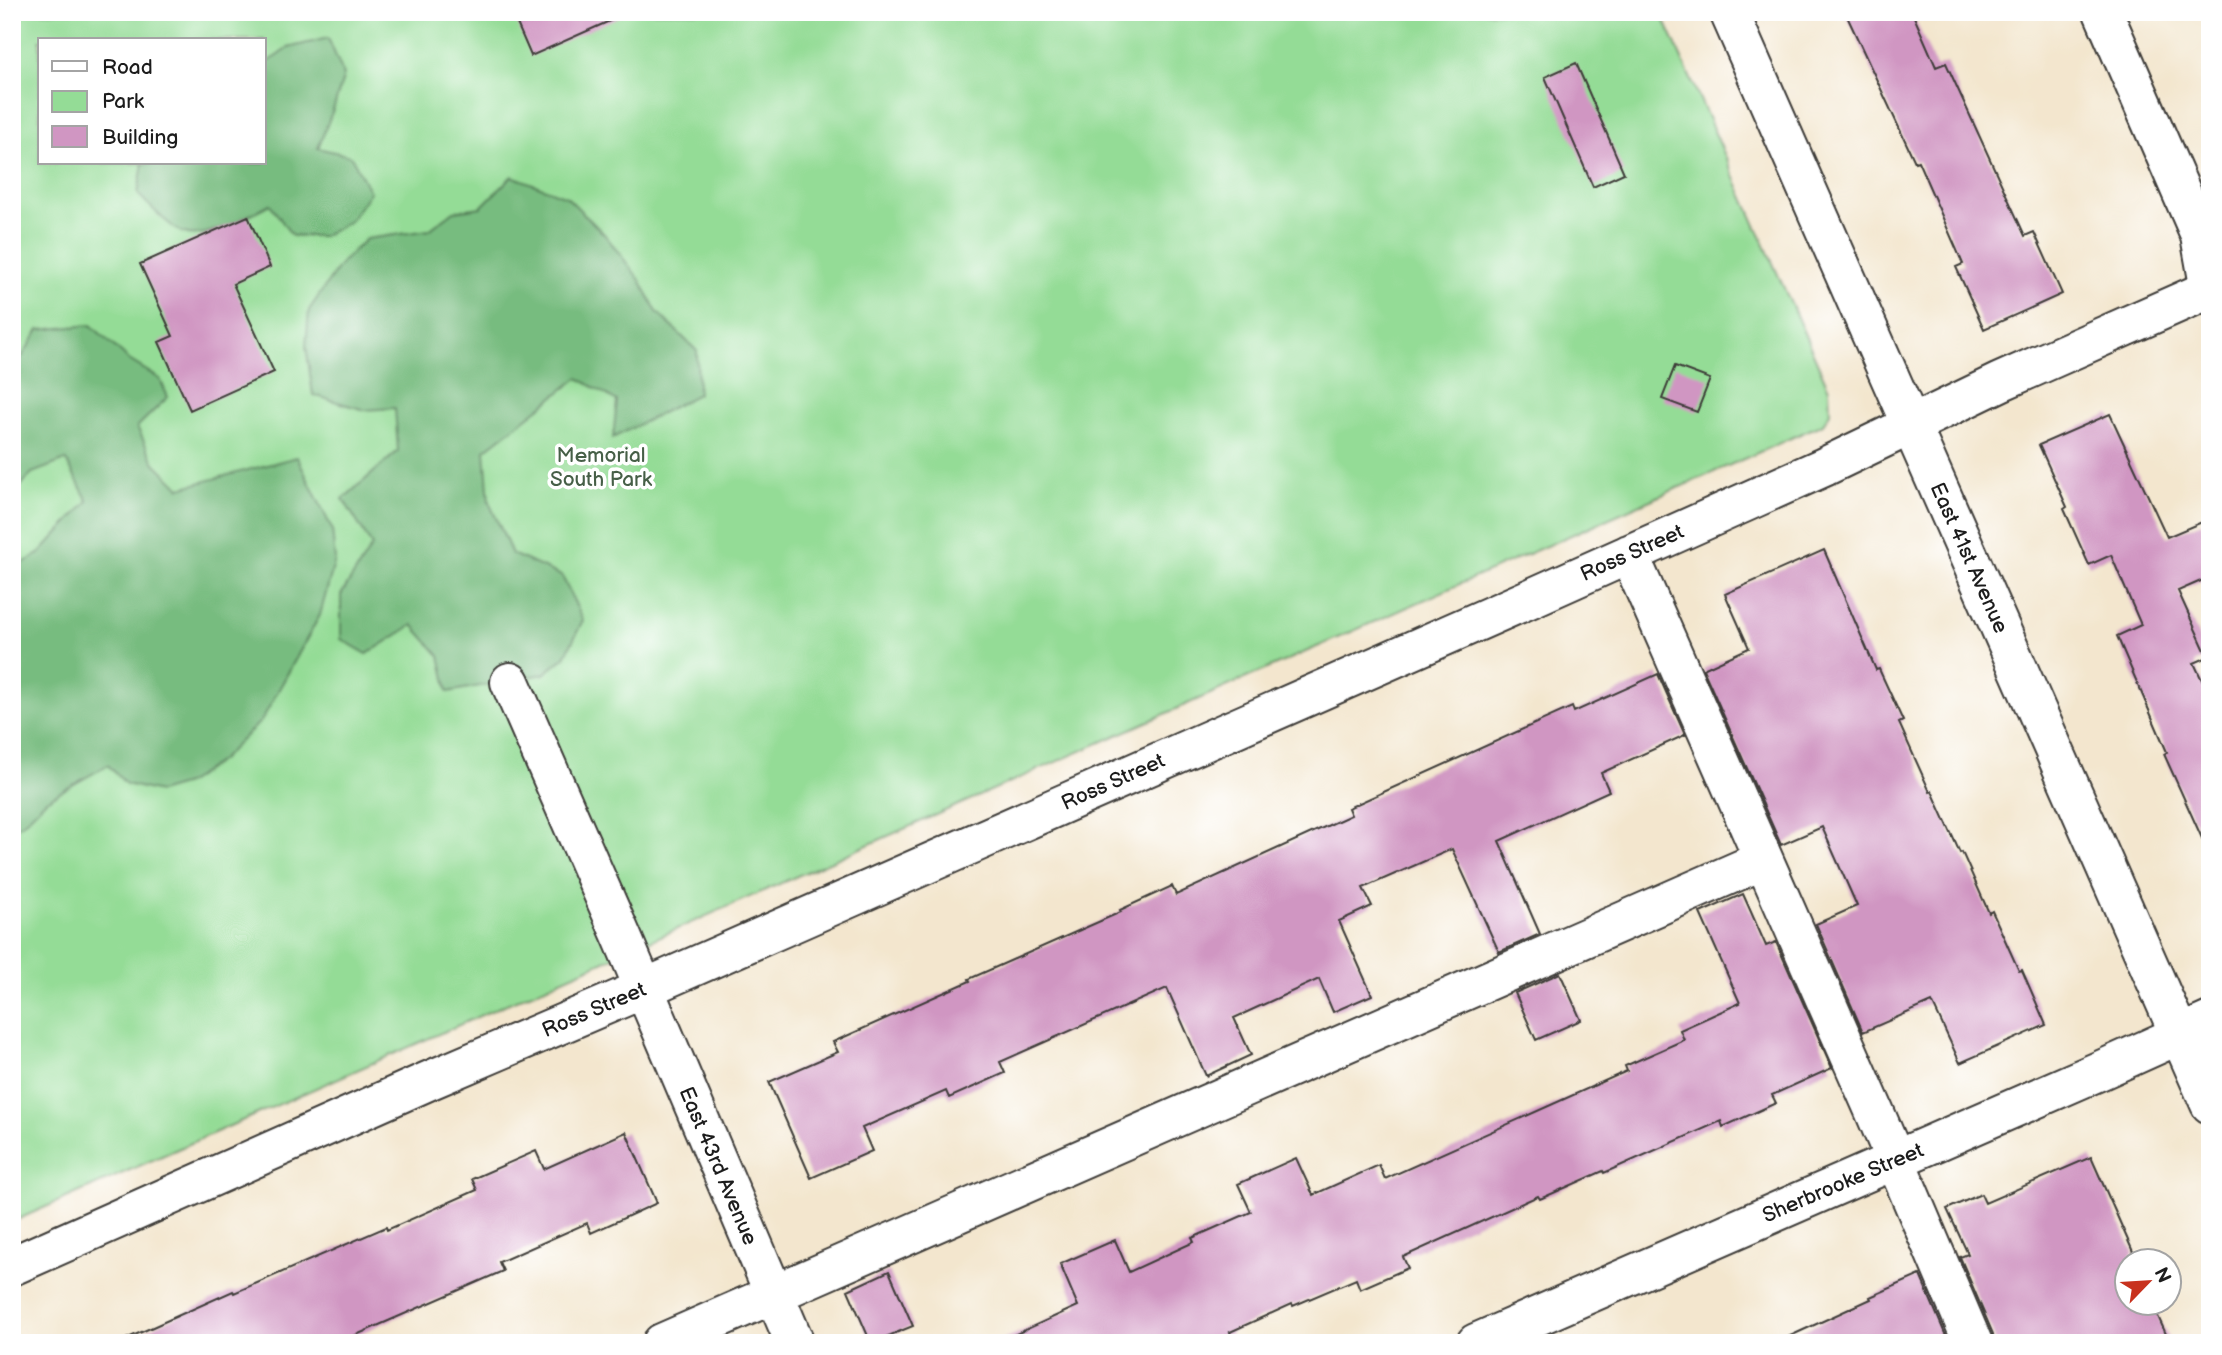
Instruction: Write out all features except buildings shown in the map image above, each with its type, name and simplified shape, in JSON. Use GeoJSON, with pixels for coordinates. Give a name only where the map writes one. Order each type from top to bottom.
{"type":"FeatureCollection","features":[{"type":"Feature","properties":{"kind":"street","name":"East 41st Avenue"},"geometry":{"type":"LineString","coordinates":[[1728,12],[1910,425],[2194,1028],[2210,1104]]}},
{"type":"Feature","properties":{"kind":"street"},"geometry":{"type":"LineString","coordinates":[[2103,12],[2200,235],[2210,290]]}},
{"type":"Feature","properties":{"kind":"street","name":"Ross Street"},"geometry":{"type":"LineString","coordinates":[[12,1266],[1629,554],[1824,467],[2000,382],[2210,290]]}},
{"type":"Feature","properties":{"kind":"street"},"geometry":{"type":"LineString","coordinates":[[1629,554],[1896,1161],[1973,1343]]}},
{"type":"Feature","properties":{"kind":"street","name":"East 43rd Avenue"},"geometry":{"type":"LineString","coordinates":[[510,682],[795,1343]]}},
{"type":"Feature","properties":{"kind":"street"},"geometry":{"type":"LineString","coordinates":[[662,1343],[1763,860]]}},
{"type":"Feature","properties":{"kind":"street","name":"Sherbrooke Street"},"geometry":{"type":"LineString","coordinates":[[1476,1343],[2194,1028]]}},
{"type":"Feature","properties":{"kind":"green space","name":"Memorial South Park"},"geometry":{"type":"Polygon","coordinates":[[[12,12],[1661,12],[1829,389],[1830,413],[1823,424],[12,1222],[12,12]]]}},
{"type":"Feature","properties":{"kind":"green space"},"geometry":{"type":"Polygon","coordinates":[[[328,38],[344,75],[318,148],[351,156],[370,192],[350,221],[323,236],[292,236],[270,204],[228,226],[204,233],[193,235],[173,227],[138,194],[143,164],[266,164],[266,64],[288,48],[328,38]]]}},
{"type":"Feature","properties":{"kind":"green space"},"geometry":{"type":"Polygon","coordinates":[[[512,176],[567,197],[605,235],[640,280],[657,312],[697,351],[698,394],[613,438],[617,401],[578,378],[485,450],[489,502],[512,554],[562,576],[583,620],[565,657],[544,674],[448,692],[440,656],[413,625],[367,654],[341,639],[341,595],[372,546],[343,499],[398,451],[395,408],[365,410],[313,395],[306,346],[309,310],[342,262],[366,239],[429,230],[454,211],[481,207],[512,176]]]}},
{"type":"Feature","properties":{"kind":"green space"},"geometry":{"type":"Polygon","coordinates":[[[91,325],[129,360],[160,379],[168,397],[137,427],[154,462],[180,488],[297,457],[332,529],[335,560],[320,615],[262,720],[221,760],[186,784],[159,792],[126,784],[108,765],[46,800],[22,824],[12,829],[12,569],[39,554],[88,501],[66,460],[32,473],[12,496],[12,372],[39,330],[91,325]]]}}]}
